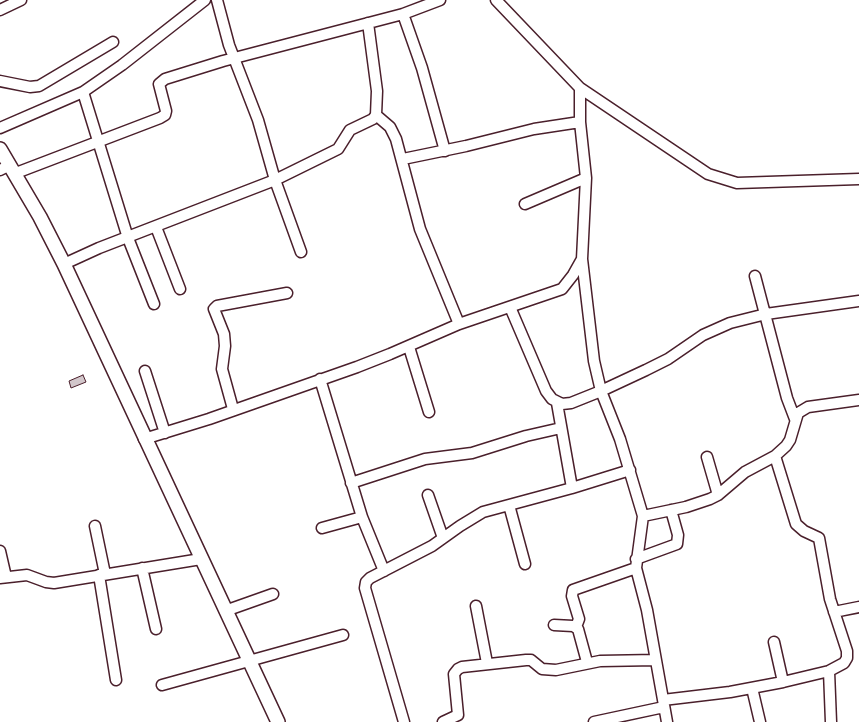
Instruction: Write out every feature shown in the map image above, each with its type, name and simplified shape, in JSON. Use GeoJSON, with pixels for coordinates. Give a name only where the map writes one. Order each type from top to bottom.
{"type":"FeatureCollection","features":[{"type":"Feature","properties":{"kind":"main road"},"geometry":{"type":"LineString","coordinates":[[0,149],[9,169],[64,264],[144,439],[278,722]]}},
{"type":"Feature","properties":{"kind":"street"},"geometry":{"type":"LineString","coordinates":[[0,10],[21,0]]}},
{"type":"Feature","properties":{"kind":"street"},"geometry":{"type":"LineString","coordinates":[[0,128],[83,92],[205,0]]}},
{"type":"Feature","properties":{"kind":"street"},"geometry":{"type":"LineString","coordinates":[[217,0],[234,58],[258,120],[275,180],[301,252]]}},
{"type":"Feature","properties":{"kind":"street"},"geometry":{"type":"LineString","coordinates":[[9,169],[99,140],[165,115],[166,107],[159,84],[162,81],[202,66],[402,14],[439,0]]}},
{"type":"Feature","properties":{"kind":"street"},"geometry":{"type":"LineString","coordinates":[[496,0],[580,88],[708,174],[737,183],[859,179]]}},
{"type":"Feature","properties":{"kind":"street"},"geometry":{"type":"LineString","coordinates":[[402,14],[424,75],[445,151]]}},
{"type":"Feature","properties":{"kind":"street"},"geometry":{"type":"LineString","coordinates":[[64,264],[100,248],[275,180],[338,150],[350,130],[373,119],[376,115],[376,91],[368,23]]}},
{"type":"Feature","properties":{"kind":"street"},"geometry":{"type":"LineString","coordinates":[[0,81],[30,87],[40,86],[113,42]]}},
{"type":"Feature","properties":{"kind":"street"},"geometry":{"type":"LineString","coordinates":[[580,88],[580,122],[586,178],[582,260],[592,346],[601,391],[630,470],[643,516],[636,563],[667,722]]}},
{"type":"Feature","properties":{"kind":"street"},"geometry":{"type":"LineString","coordinates":[[83,92],[128,238],[154,304]]}},
{"type":"Feature","properties":{"kind":"street"},"geometry":{"type":"LineString","coordinates":[[376,115],[386,123],[393,132],[403,159],[420,229],[459,324]]}},
{"type":"Feature","properties":{"kind":"street"},"geometry":{"type":"LineString","coordinates":[[403,159],[445,151],[534,129],[580,122]]}},
{"type":"Feature","properties":{"kind":"street"},"geometry":{"type":"LineString","coordinates":[[526,204],[586,178]]}},
{"type":"Feature","properties":{"kind":"street"},"geometry":{"type":"LineString","coordinates":[[156,227],[180,288]]}},
{"type":"Feature","properties":{"kind":"street"},"geometry":{"type":"LineString","coordinates":[[144,439],[166,433],[320,379],[409,347],[459,324],[562,289],[582,260]]}},
{"type":"Feature","properties":{"kind":"street"},"geometry":{"type":"LineString","coordinates":[[755,276],[785,391],[795,419]]}},
{"type":"Feature","properties":{"kind":"street"},"geometry":{"type":"LineString","coordinates":[[233,409],[222,369],[225,346],[224,334],[214,309],[217,306],[287,293]]}},
{"type":"Feature","properties":{"kind":"street"},"geometry":{"type":"LineString","coordinates":[[557,403],[571,403],[601,391],[668,358],[716,328],[730,323],[766,314],[859,301]]}},
{"type":"Feature","properties":{"kind":"street"},"geometry":{"type":"LineString","coordinates":[[510,307],[546,392],[557,403],[572,488]]}},
{"type":"Feature","properties":{"kind":"street"},"geometry":{"type":"LineString","coordinates":[[409,347],[429,412]]}},
{"type":"Feature","properties":{"kind":"street"},"geometry":{"type":"LineString","coordinates":[[145,371],[166,433]]}},
{"type":"Feature","properties":{"kind":"street"},"geometry":{"type":"LineString","coordinates":[[320,379],[351,484],[362,517],[384,571]]}},
{"type":"Feature","properties":{"kind":"street"},"geometry":{"type":"LineString","coordinates":[[643,516],[700,503],[718,495],[745,472],[774,456],[790,440],[798,413],[808,407],[859,400]]}},
{"type":"Feature","properties":{"kind":"street"},"geometry":{"type":"LineString","coordinates":[[351,484],[425,459],[472,453],[526,436],[561,428]]}},
{"type":"Feature","properties":{"kind":"street"},"geometry":{"type":"LineString","coordinates":[[594,722],[664,703],[783,682],[828,671],[844,663],[847,658],[847,652],[834,612],[819,538],[804,531],[796,524],[774,456]]}},
{"type":"Feature","properties":{"kind":"street"},"geometry":{"type":"LineString","coordinates":[[707,457],[718,495]]}},
{"type":"Feature","properties":{"kind":"street"},"geometry":{"type":"LineString","coordinates":[[404,722],[365,588],[366,582],[370,578],[444,538],[480,513],[572,488],[630,470]]}},
{"type":"Feature","properties":{"kind":"street"},"geometry":{"type":"LineString","coordinates":[[428,494],[444,538]]}},
{"type":"Feature","properties":{"kind":"street"},"geometry":{"type":"LineString","coordinates":[[509,505],[525,564]]}},
{"type":"Feature","properties":{"kind":"street"},"geometry":{"type":"LineString","coordinates":[[576,627],[579,619],[572,596],[573,590],[677,544],[678,535],[671,510]]}},
{"type":"Feature","properties":{"kind":"street"},"geometry":{"type":"LineString","coordinates":[[322,528],[362,517]]}},
{"type":"Feature","properties":{"kind":"street"},"geometry":{"type":"LineString","coordinates":[[95,526],[116,680]]}},
{"type":"Feature","properties":{"kind":"street"},"geometry":{"type":"LineString","coordinates":[[0,551],[3,578],[27,575],[46,582],[54,583],[201,559]]}},
{"type":"Feature","properties":{"kind":"street"},"geometry":{"type":"LineString","coordinates":[[142,568],[156,629]]}},
{"type":"Feature","properties":{"kind":"street"},"geometry":{"type":"LineString","coordinates":[[225,611],[273,594]]}},
{"type":"Feature","properties":{"kind":"street"},"geometry":{"type":"LineString","coordinates":[[476,606],[487,663]]}},
{"type":"Feature","properties":{"kind":"street"},"geometry":{"type":"LineString","coordinates":[[834,612],[859,607]]}},
{"type":"Feature","properties":{"kind":"street"},"geometry":{"type":"LineString","coordinates":[[554,625],[576,627]]}},
{"type":"Feature","properties":{"kind":"street"},"geometry":{"type":"LineString","coordinates":[[576,627],[580,633],[587,662]]}},
{"type":"Feature","properties":{"kind":"street"},"geometry":{"type":"LineString","coordinates":[[162,685],[343,635]]}},
{"type":"Feature","properties":{"kind":"street"},"geometry":{"type":"LineString","coordinates":[[774,642],[783,682]]}},
{"type":"Feature","properties":{"kind":"street"},"geometry":{"type":"LineString","coordinates":[[443,722],[458,715],[454,674],[462,667],[487,663],[531,660],[542,669],[549,670],[562,669],[587,662],[656,660]]}},
{"type":"Feature","properties":{"kind":"street"},"geometry":{"type":"LineString","coordinates":[[828,671],[831,722]]}},
{"type":"Feature","properties":{"kind":"street"},"geometry":{"type":"LineString","coordinates":[[752,688],[760,722]]}},
{"type":"Feature","properties":{"kind":"building"},"geometry":{"type":"Polygon","coordinates":[[[83,375],[86,382],[71,388],[69,381],[83,375]]]}}]}
